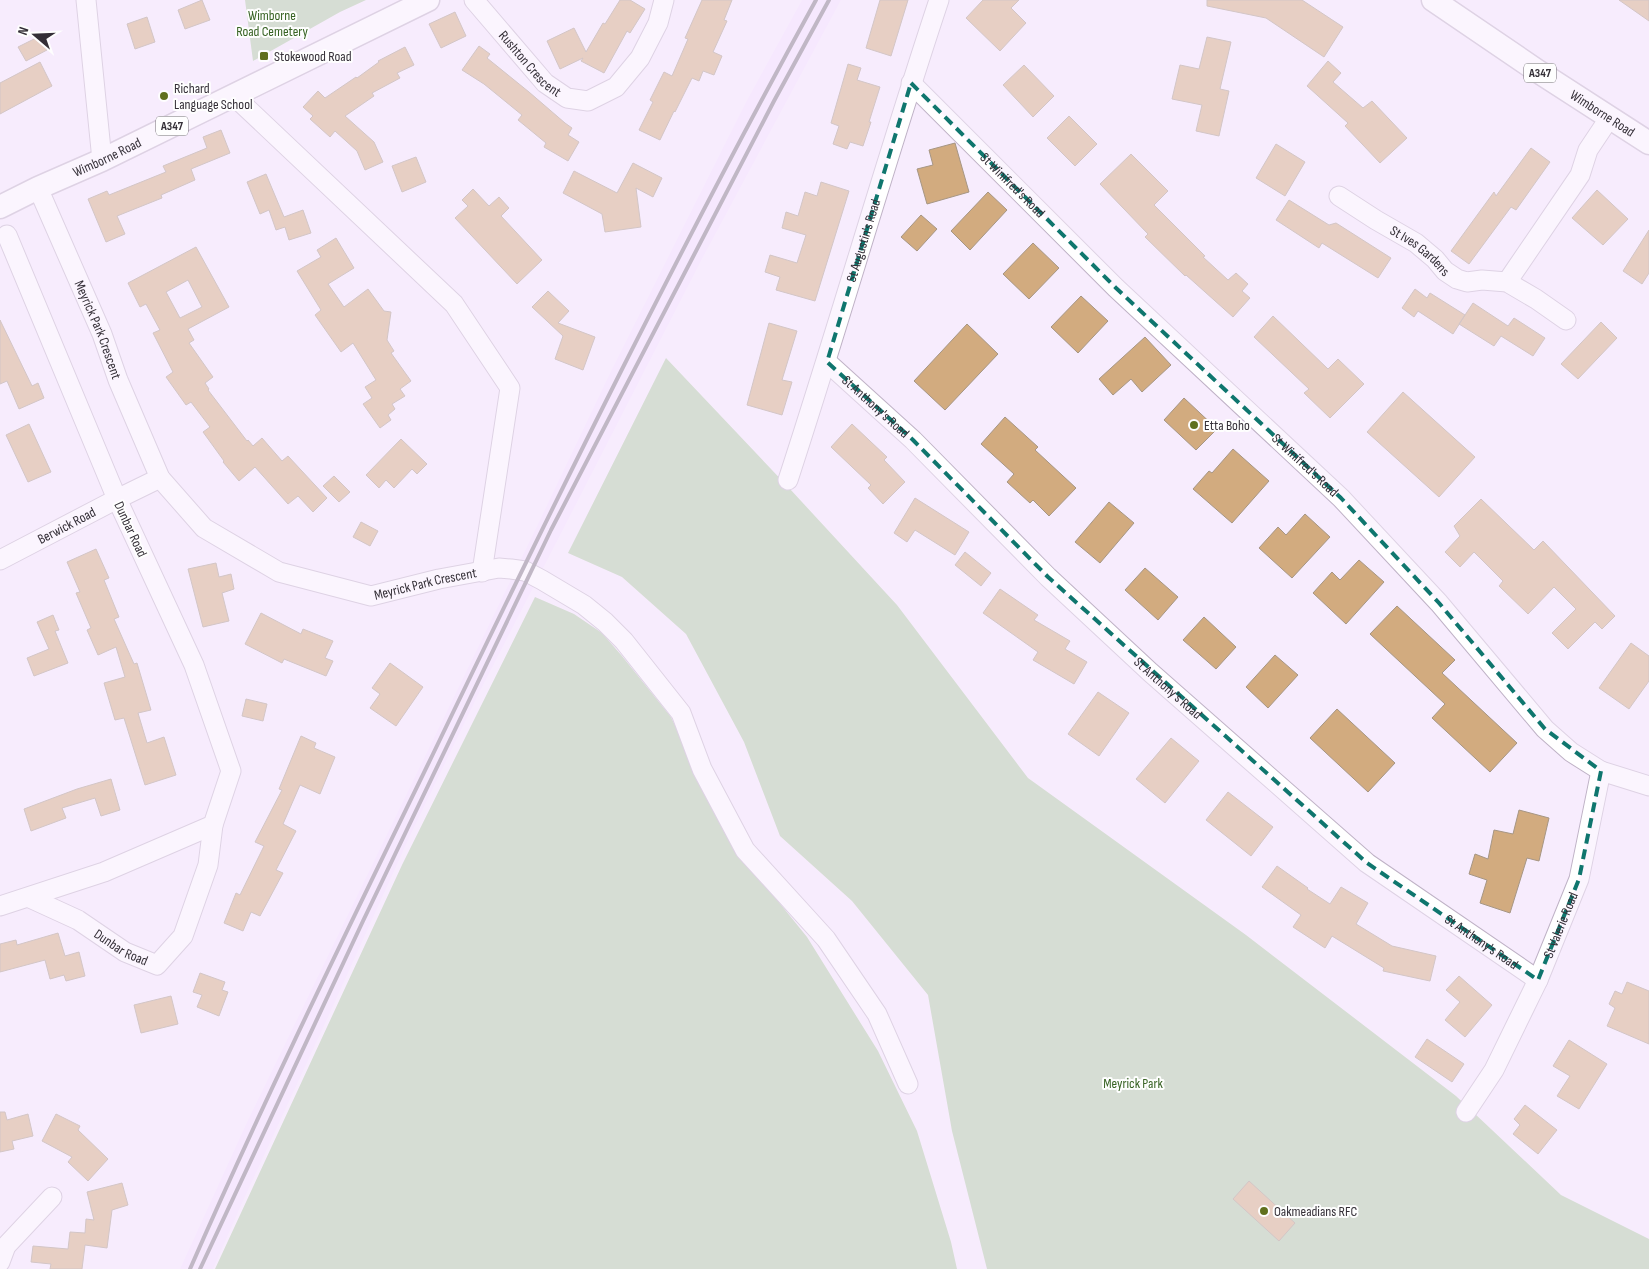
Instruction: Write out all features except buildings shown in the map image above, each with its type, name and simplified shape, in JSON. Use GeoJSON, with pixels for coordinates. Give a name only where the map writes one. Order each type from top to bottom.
{"type":"FeatureCollection","features":[{"type":"Feature","properties":{"kind":"main road","name":"Wimborne Road"},"geometry":{"type":"LineString","coordinates":[[0,207],[102,160],[428,0]]}},
{"type":"Feature","properties":{"kind":"main road","name":"Wimborne Road"},"geometry":{"type":"LineString","coordinates":[[1433,0],[1539,72],[1649,143]]}},
{"type":"Feature","properties":{"kind":"street"},"geometry":{"type":"LineString","coordinates":[[86,0],[102,160]]}},
{"type":"Feature","properties":{"kind":"street","name":"Rushton Crescent"},"geometry":{"type":"LineString","coordinates":[[474,0],[545,83],[567,98],[588,100],[616,88],[640,58],[658,23],[664,0]]}},
{"type":"Feature","properties":{"kind":"street","name":"St Augustin's Road"},"geometry":{"type":"LineString","coordinates":[[788,480],[827,362],[841,309],[911,83],[939,0]]}},
{"type":"Feature","properties":{"kind":"street","name":"St Winifred's Road"},"geometry":{"type":"LineString","coordinates":[[911,83],[1116,288],[1341,498],[1439,603],[1545,729],[1571,752],[1601,771]]}},
{"type":"Feature","properties":{"kind":"street","name":"Meyrick Park Crescent"},"geometry":{"type":"LineString","coordinates":[[38,188],[102,334],[118,380],[160,478],[204,528],[279,572],[371,596],[482,572],[510,388],[454,304],[233,96]]}},
{"type":"Feature","properties":{"kind":"street"},"geometry":{"type":"LineString","coordinates":[[1507,282],[1580,175],[1588,150],[1610,117]]}},
{"type":"Feature","properties":{"kind":"street","name":"St Ives Gardens"},"geometry":{"type":"LineString","coordinates":[[1339,196],[1416,243],[1457,279],[1467,282],[1482,280],[1507,282],[1566,320]]}},
{"type":"Feature","properties":{"kind":"street","name":"Dunbar Road"},"geometry":{"type":"LineString","coordinates":[[7,235],[117,499],[194,665],[231,771],[213,825],[208,865],[182,936],[157,964],[125,952],[78,920],[30,898]]}},
{"type":"Feature","properties":{"kind":"street","name":"St Anthony's Road"},"geometry":{"type":"LineString","coordinates":[[827,362],[913,440],[1048,576],[1150,672],[1359,857],[1538,980]]}},
{"type":"Feature","properties":{"kind":"street","name":"Berwick Road"},"geometry":{"type":"LineString","coordinates":[[0,560],[160,478]]}},
{"type":"Feature","properties":{"kind":"street"},"geometry":{"type":"LineString","coordinates":[[482,572],[499,568],[511,569],[525,572],[542,580],[584,605],[624,641],[681,713],[702,768],[745,850],[826,939],[877,1014],[908,1084]]}},
{"type":"Feature","properties":{"kind":"street"},"geometry":{"type":"LineString","coordinates":[[1601,771],[1649,786]]}},
{"type":"Feature","properties":{"kind":"street","name":"St Valerie Road"},"geometry":{"type":"LineString","coordinates":[[1466,1112],[1494,1070],[1538,980],[1579,879],[1601,771]]}},
{"type":"Feature","properties":{"kind":"street"},"geometry":{"type":"LineString","coordinates":[[0,906],[30,898],[104,872],[213,825]]}},
{"type":"Feature","properties":{"kind":"street"},"geometry":{"type":"LineString","coordinates":[[0,1262],[6,1246],[52,1197]]}},
{"type":"Feature","properties":{"kind":"highlighted area"},"geometry":{"type":"Polygon","coordinates":[[[911,83],[1116,288],[1341,498],[1439,603],[1545,729],[1601,771],[1579,879],[1538,980],[1367,863],[1048,577],[913,440],[827,362],[911,83]]]}},
{"type":"Feature","properties":{"kind":"shaded area"},"geometry":{"type":"Polygon","coordinates":[[[802,0],[841,0],[703,257],[479,693],[409,838],[213,1269],[180,1269],[248,1120],[612,369],[746,102],[802,0]]]}},
{"type":"Feature","properties":{"kind":"green space","name":"Wimborne Road Cemetery"},"geometry":{"type":"Polygon","coordinates":[[[245,0],[366,0],[340,12],[253,61],[245,0]]]}},
{"type":"Feature","properties":{"kind":"green space","name":"Meyrick Park"},"geometry":{"type":"Polygon","coordinates":[[[666,358],[897,605],[1028,778],[1246,935],[1456,1096],[1561,1195],[1649,1239],[1649,1269],[987,1269],[952,1131],[928,995],[852,901],[780,836],[744,742],[686,634],[622,577],[568,553],[666,358]]]}},
{"type":"Feature","properties":{"kind":"green space"},"geometry":{"type":"Polygon","coordinates":[[[535,597],[574,614],[602,633],[671,717],[732,844],[807,937],[878,1051],[917,1131],[951,1242],[957,1269],[215,1269],[402,865],[535,597]]]}},
{"type":"Feature","properties":{"kind":"railway"},"geometry":{"type":"LineString","coordinates":[[190,1269],[248,1139],[309,1010],[572,469],[667,280],[816,0]]}},
{"type":"Feature","properties":{"kind":"railway"},"geometry":{"type":"LineString","coordinates":[[200,1269],[363,921],[551,530],[774,101],[829,0]]}},
{"type":"Feature","properties":{"kind":"place","name":"Stokewood Road"},"geometry":{"type":"Point","coordinates":[264,56]}},
{"type":"Feature","properties":{"kind":"place","name":"Richard Language School"},"geometry":{"type":"Point","coordinates":[164,96]}},
{"type":"Feature","properties":{"kind":"place","name":"Etta Boho"},"geometry":{"type":"Point","coordinates":[1194,425]}},
{"type":"Feature","properties":{"kind":"place","name":"Oakmeadians RFC"},"geometry":{"type":"Point","coordinates":[1264,1211]}}]}
